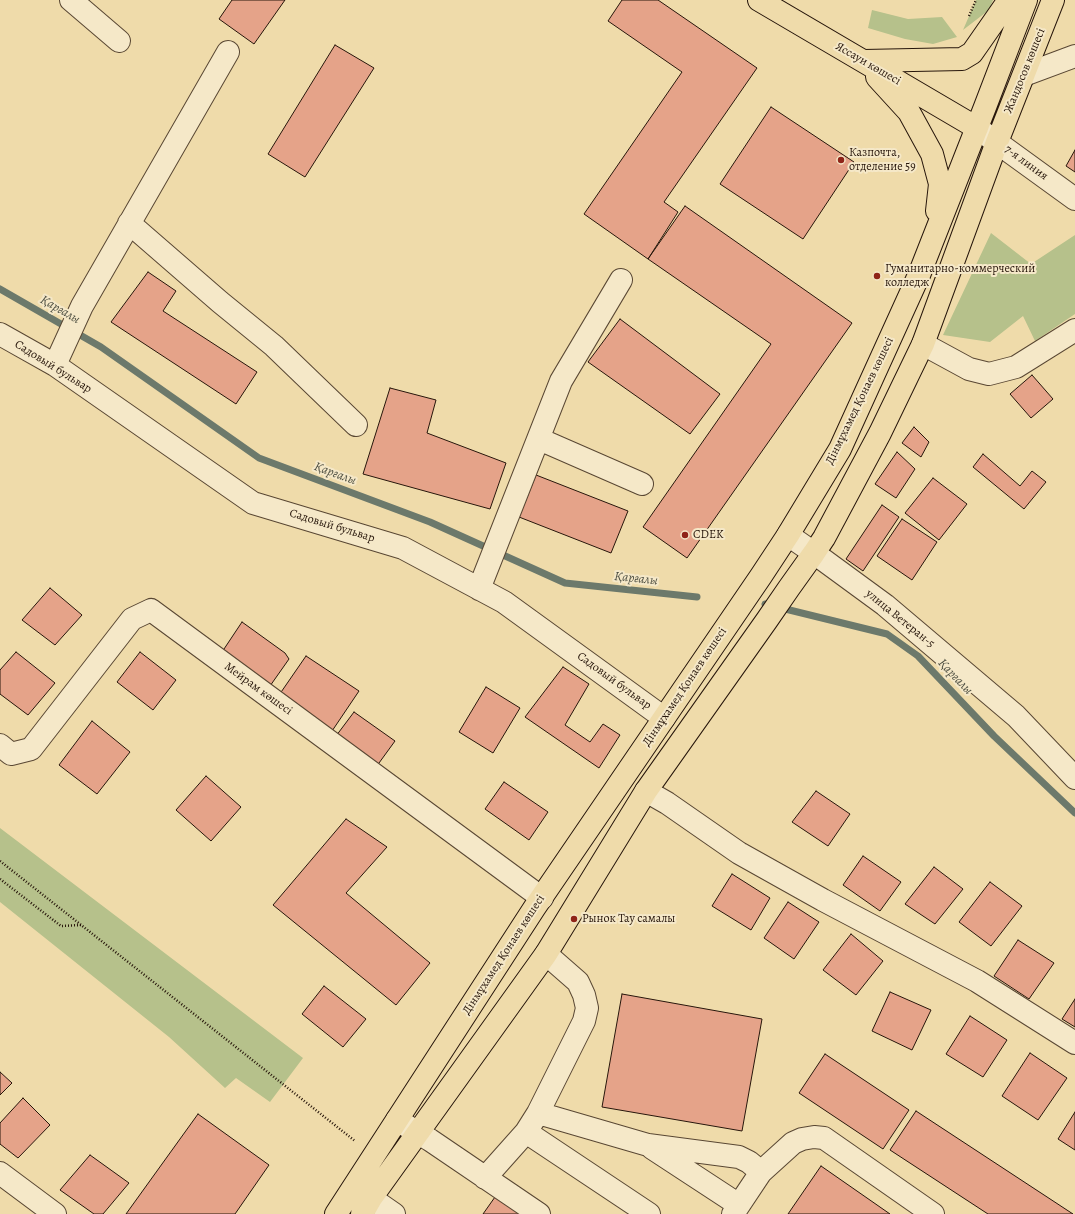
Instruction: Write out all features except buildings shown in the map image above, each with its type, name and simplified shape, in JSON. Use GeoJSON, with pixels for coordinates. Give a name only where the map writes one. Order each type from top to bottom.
{"type":"FeatureCollection","features":[{"type":"Feature","properties":{"kind":"main road","name":"Яссауи көшесі"},"geometry":{"type":"LineString","coordinates":[[759,0],[977,128]]}},
{"type":"Feature","properties":{"kind":"main road"},"geometry":{"type":"LineString","coordinates":[[863,61],[962,58],[972,53],[1009,0]]}},
{"type":"Feature","properties":{"kind":"main road","name":"Жандосов көшесі"},"geometry":{"type":"LineString","coordinates":[[977,128],[1026,0]]}},
{"type":"Feature","properties":{"kind":"main road","name":"Жандосов көшесі"},"geometry":{"type":"LineString","coordinates":[[997,142],[1053,0]]}},
{"type":"Feature","properties":{"kind":"main road"},"geometry":{"type":"LineString","coordinates":[[863,61],[909,112],[932,154],[940,184],[936,222],[919,275]]}},
{"type":"Feature","properties":{"kind":"main road","name":"Дінмұхамед Қонаев көшесі"},"geometry":{"type":"LineString","coordinates":[[336,1214],[542,898],[761,576],[788,535],[840,449],[919,275],[977,128]]}},
{"type":"Feature","properties":{"kind":"main road"},"geometry":{"type":"LineString","coordinates":[[367,1206],[546,954],[646,790],[768,620],[824,538],[880,432],[923,344],[997,142]]}},
{"type":"Feature","properties":{"kind":"street"},"geometry":{"type":"LineString","coordinates":[[71,0],[119,41]]}},
{"type":"Feature","properties":{"kind":"street"},"geometry":{"type":"LineString","coordinates":[[54,365],[82,306],[228,52]]}},
{"type":"Feature","properties":{"kind":"street"},"geometry":{"type":"LineString","coordinates":[[1024,75],[1075,56]]}},
{"type":"Feature","properties":{"kind":"street","name":"7-я линия"},"geometry":{"type":"LineString","coordinates":[[977,128],[1075,198]]}},
{"type":"Feature","properties":{"kind":"street"},"geometry":{"type":"LineString","coordinates":[[129,223],[220,302],[274,346],[356,425]]}},
{"type":"Feature","properties":{"kind":"street"},"geometry":{"type":"LineString","coordinates":[[479,589],[561,381],[621,280]]}},
{"type":"Feature","properties":{"kind":"street"},"geometry":{"type":"LineString","coordinates":[[923,344],[969,369],[989,374],[1016,367],[1075,330]]}},
{"type":"Feature","properties":{"kind":"street","name":"Садовый бульвар"},"geometry":{"type":"LineString","coordinates":[[0,334],[54,365],[253,503],[403,548],[510,607],[664,718]]}},
{"type":"Feature","properties":{"kind":"street"},"geometry":{"type":"LineString","coordinates":[[538,439],[642,484]]}},
{"type":"Feature","properties":{"kind":"street","name":"улица Ветеран-5"},"geometry":{"type":"LineString","coordinates":[[788,535],[885,605],[1010,711],[1075,778]]}},
{"type":"Feature","properties":{"kind":"street","name":"Мейрам көшесі"},"geometry":{"type":"LineString","coordinates":[[0,745],[11,754],[31,749],[132,619],[151,610],[542,898]]}},
{"type":"Feature","properties":{"kind":"street"},"geometry":{"type":"LineString","coordinates":[[646,790],[739,853],[823,900],[976,981],[1075,1043]]}},
{"type":"Feature","properties":{"kind":"street"},"geometry":{"type":"LineString","coordinates":[[485,1178],[526,1132],[538,1113],[584,1021],[587,1008],[584,995],[578,982],[546,954]]}},
{"type":"Feature","properties":{"kind":"street"},"geometry":{"type":"LineString","coordinates":[[538,1113],[648,1145],[739,1157],[749,1162],[761,1172]]}},
{"type":"Feature","properties":{"kind":"street"},"geometry":{"type":"LineString","coordinates":[[397,1120],[539,1214]]}},
{"type":"Feature","properties":{"kind":"street"},"geometry":{"type":"LineString","coordinates":[[526,1132],[649,1214]]}},
{"type":"Feature","properties":{"kind":"street"},"geometry":{"type":"LineString","coordinates":[[648,1145],[736,1210],[761,1172],[793,1143],[802,1139],[814,1137],[824,1138],[933,1214]]}},
{"type":"Feature","properties":{"kind":"street"},"geometry":{"type":"LineString","coordinates":[[0,1173],[55,1214]]}},
{"type":"Feature","properties":{"kind":"street"},"geometry":{"type":"LineString","coordinates":[[367,1206],[394,1214]]}},
{"type":"Feature","properties":{"kind":"path"},"geometry":{"type":"LineString","coordinates":[[0,861],[355,1141]]}},
{"type":"Feature","properties":{"kind":"path"},"geometry":{"type":"LineString","coordinates":[[0,879],[61,926],[81,925]]}},
{"type":"Feature","properties":{"kind":"green space"},"geometry":{"type":"Polygon","coordinates":[[[976,0],[993,0],[989,10],[963,30],[976,0]]]}},
{"type":"Feature","properties":{"kind":"green space"},"geometry":{"type":"Polygon","coordinates":[[[872,10],[908,19],[942,17],[957,37],[933,44],[905,39],[868,28],[872,10]]]}},
{"type":"Feature","properties":{"kind":"green space"},"geometry":{"type":"Polygon","coordinates":[[[991,233],[1031,264],[1075,235],[1075,314],[1035,341],[1023,316],[990,342],[943,335],[991,233]]]}},
{"type":"Feature","properties":{"kind":"green space"},"geometry":{"type":"Polygon","coordinates":[[[0,828],[303,1058],[270,1102],[236,1078],[225,1088],[169,1037],[0,902],[0,828]]]}},
{"type":"Feature","properties":{"kind":"waterway","name":"Қарғалы"},"geometry":{"type":"LineString","coordinates":[[0,289],[101,347],[259,458],[430,522],[565,583],[697,597]]}},
{"type":"Feature","properties":{"kind":"waterway","name":"Қарғалы"},"geometry":{"type":"LineString","coordinates":[[765,604],[887,634],[918,656],[994,736],[1075,813]]}},
{"type":"Feature","properties":{"kind":"place","name":"Казпочта, отделение 59"},"geometry":{"type":"Point","coordinates":[841,160]}},
{"type":"Feature","properties":{"kind":"place","name":"Гуманитарно-коммерческий колледж"},"geometry":{"type":"Point","coordinates":[877,276]}},
{"type":"Feature","properties":{"kind":"place","name":"CDEK"},"geometry":{"type":"Point","coordinates":[685,535]}},
{"type":"Feature","properties":{"kind":"place","name":"Рынок Тау самалы"},"geometry":{"type":"Point","coordinates":[574,919]}}]}
